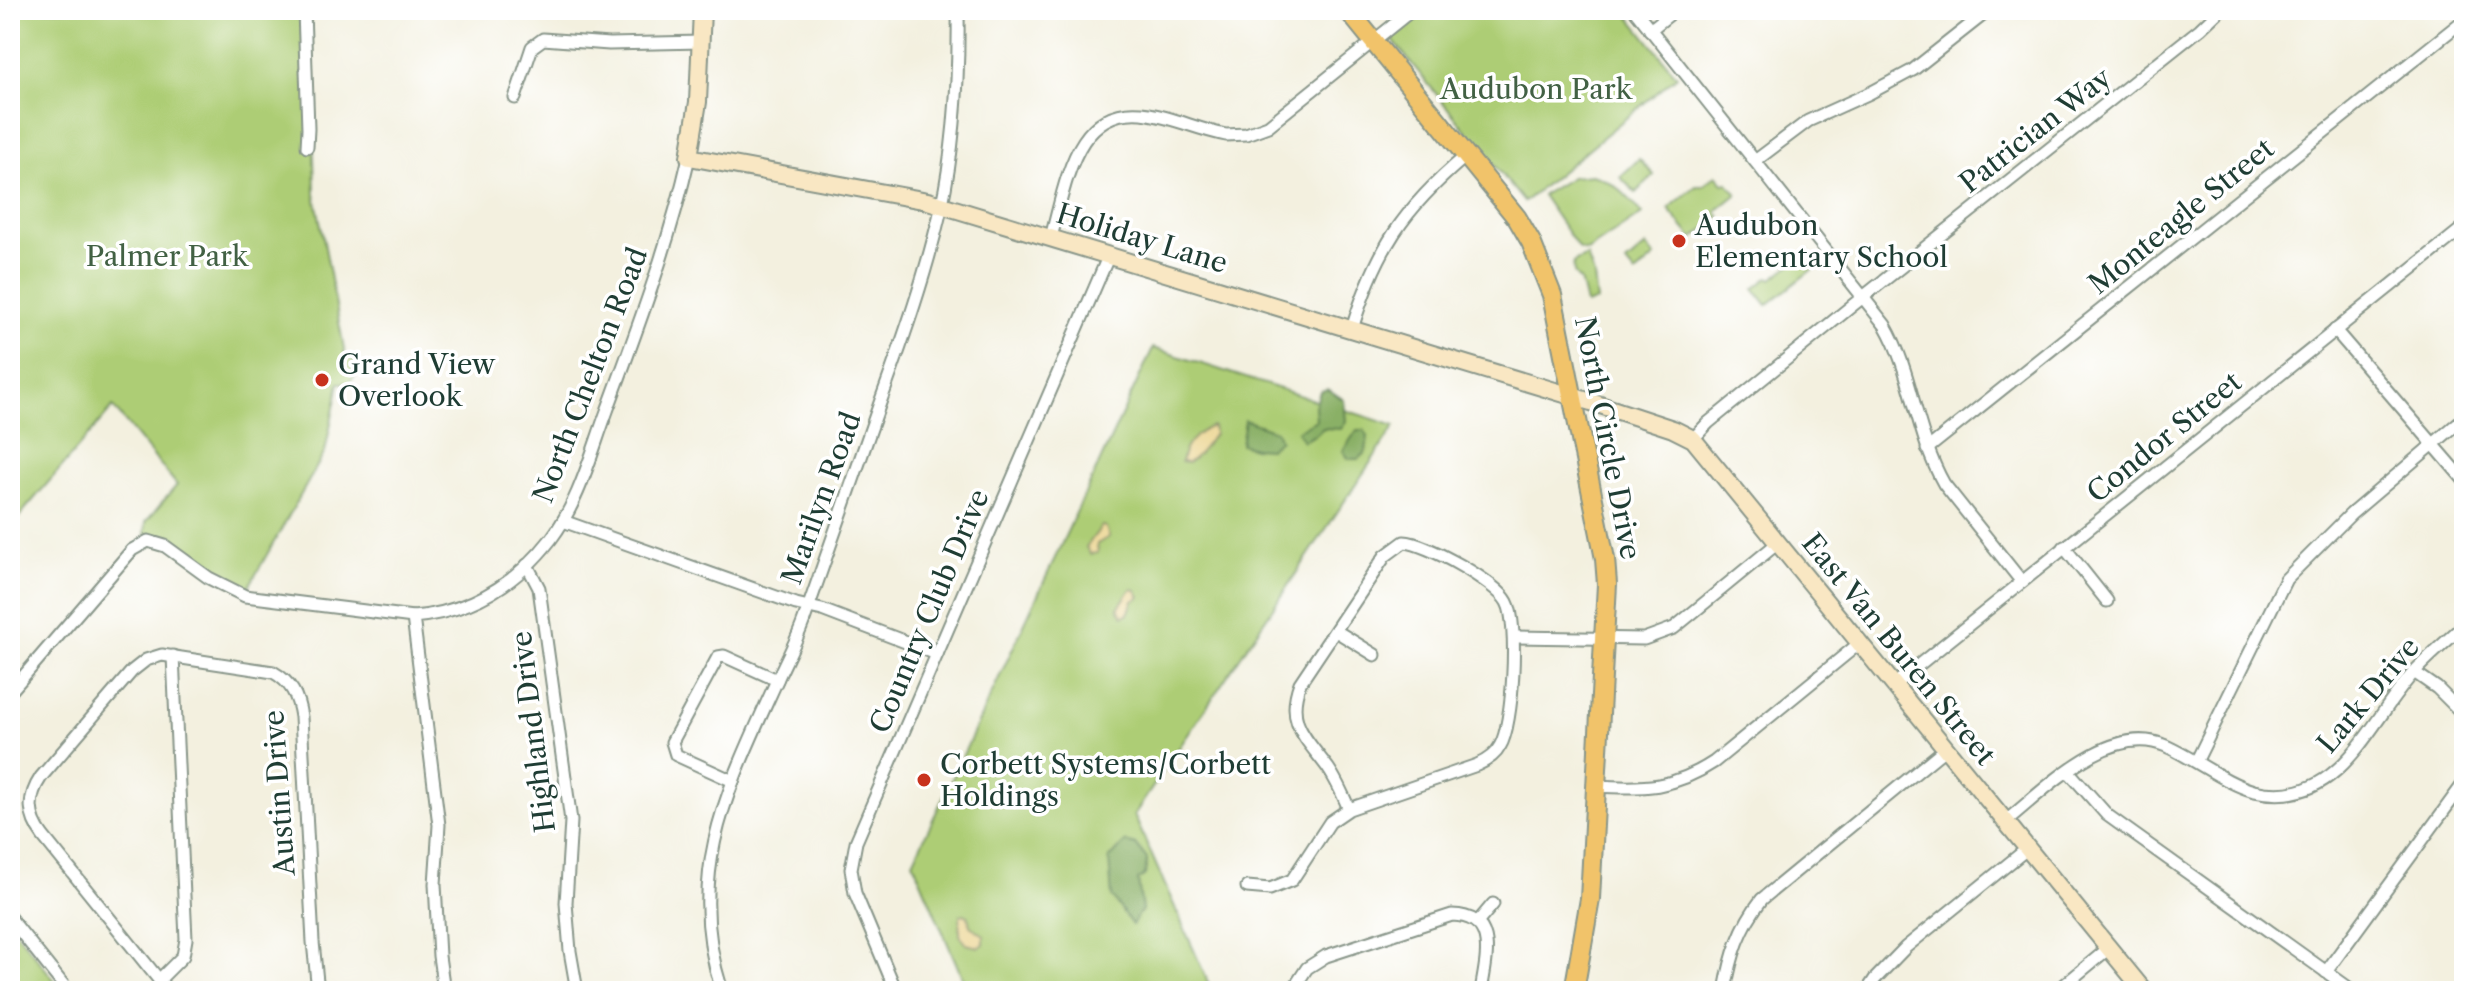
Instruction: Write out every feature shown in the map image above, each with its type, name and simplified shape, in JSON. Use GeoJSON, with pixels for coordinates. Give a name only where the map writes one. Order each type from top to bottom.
{"type":"FeatureCollection","features":[{"type":"Feature","properties":{"kind":"main road","name":"North Circle Drive"},"geometry":{"type":"LineString","coordinates":[[1348,10],[1517,218],[1543,267],[1552,295],[1605,559],[1604,638],[1590,899],[1574,991]]}},
{"type":"Feature","properties":{"kind":"street"},"geometry":{"type":"LineString","coordinates":[[304,10],[307,147]]}},
{"type":"Feature","properties":{"kind":"street","name":"North Chelton Road"},"geometry":{"type":"LineString","coordinates":[[10,692],[132,550],[148,541],[165,546],[209,578],[245,596],[413,617],[437,615],[474,603],[527,565],[563,521],[578,490],[675,218],[698,102],[702,10]]}},
{"type":"Feature","properties":{"kind":"street","name":"Marilyn Road"},"geometry":{"type":"LineString","coordinates":[[722,991],[711,942],[708,891],[716,828],[808,607],[908,327],[942,205],[956,89],[958,10]]}},
{"type":"Feature","properties":{"kind":"street"},"geometry":{"type":"LineString","coordinates":[[1051,237],[1077,151],[1099,123],[1121,113],[1133,112],[1160,116],[1226,135],[1257,131],[1283,115],[1412,10]]}},
{"type":"Feature","properties":{"kind":"street"},"geometry":{"type":"LineString","coordinates":[[1635,10],[1885,325],[1898,348],[1927,449],[1944,484],[2022,582]]}},
{"type":"Feature","properties":{"kind":"street"},"geometry":{"type":"LineString","coordinates":[[1650,30],[1675,10]]}},
{"type":"Feature","properties":{"kind":"street"},"geometry":{"type":"LineString","coordinates":[[1755,161],[1808,121],[1913,70],[1989,10]]}},
{"type":"Feature","properties":{"kind":"street","name":"Patrician Way"},"geometry":{"type":"LineString","coordinates":[[1693,439],[1708,423],[1864,296],[2220,10]]}},
{"type":"Feature","properties":{"kind":"street","name":"Monteagle Street"},"geometry":{"type":"LineString","coordinates":[[1927,449],[2464,20]]}},
{"type":"Feature","properties":{"kind":"street"},"geometry":{"type":"LineString","coordinates":[[515,98],[532,47],[543,39],[609,44],[702,42]]}},
{"type":"Feature","properties":{"kind":"street"},"geometry":{"type":"LineString","coordinates":[[1352,329],[1367,281],[1399,224],[1429,188],[1466,156]]}},
{"type":"Feature","properties":{"kind":"street","name":"Holiday Lane"},"geometry":{"type":"LineString","coordinates":[[689,157],[942,205],[1574,397]]}},
{"type":"Feature","properties":{"kind":"street","name":"Condor Street"},"geometry":{"type":"LineString","coordinates":[[1895,684],[2464,227]]}},
{"type":"Feature","properties":{"kind":"street","name":"Country Club Drive"},"geometry":{"type":"LineString","coordinates":[[896,991],[855,893],[852,881],[856,842],[1109,255]]}},
{"type":"Feature","properties":{"kind":"street"},"geometry":{"type":"LineString","coordinates":[[2335,330],[2464,480]]}},
{"type":"Feature","properties":{"kind":"street","name":"East Van Buren Street"},"geometry":{"type":"LineString","coordinates":[[1574,397],[1673,429],[1693,439],[2144,991]]}},
{"type":"Feature","properties":{"kind":"street"},"geometry":{"type":"LineString","coordinates":[[2197,760],[2286,579],[2351,514],[2464,418]]}},
{"type":"Feature","properties":{"kind":"street"},"geometry":{"type":"LineString","coordinates":[[563,521],[937,654]]}},
{"type":"Feature","properties":{"kind":"street"},"geometry":{"type":"LineString","coordinates":[[1247,887],[1270,889],[1292,880],[1330,822],[1349,809],[1477,765],[1495,754],[1508,727],[1514,637],[1508,603],[1494,587],[1428,547],[1402,536],[1385,556],[1300,683],[1294,708],[1299,728],[1330,771],[1349,809]]}},
{"type":"Feature","properties":{"kind":"street"},"geometry":{"type":"LineString","coordinates":[[1514,637],[1644,639],[1674,628],[1779,542]]}},
{"type":"Feature","properties":{"kind":"street"},"geometry":{"type":"LineString","coordinates":[[2064,547],[2107,601]]}},
{"type":"Feature","properties":{"kind":"street","name":"Highland Drive"},"geometry":{"type":"LineString","coordinates":[[527,565],[539,588],[571,821],[566,903],[577,991]]}},
{"type":"Feature","properties":{"kind":"street"},"geometry":{"type":"LineString","coordinates":[[413,617],[439,825],[435,884],[444,991]]}},
{"type":"Feature","properties":{"kind":"street","name":"Lark Drive"},"geometry":{"type":"LineString","coordinates":[[2006,821],[2105,748],[2141,741],[2162,744],[2254,791],[2270,795],[2311,789],[2329,778],[2348,759],[2414,672],[2464,625]]}},
{"type":"Feature","properties":{"kind":"street"},"geometry":{"type":"LineString","coordinates":[[1336,631],[1375,655]]}},
{"type":"Feature","properties":{"kind":"street"},"geometry":{"type":"LineString","coordinates":[[1596,786],[1656,787],[1696,774],[1861,642]]}},
{"type":"Feature","properties":{"kind":"street"},"geometry":{"type":"LineString","coordinates":[[159,980],[183,956],[186,939],[173,656]]}},
{"type":"Feature","properties":{"kind":"street","name":"Austin Drive"},"geometry":{"type":"LineString","coordinates":[[168,991],[43,836],[35,825],[30,805],[31,794],[41,777],[132,671],[153,657],[173,656],[273,672],[282,677],[295,694],[301,717],[318,991]]}},
{"type":"Feature","properties":{"kind":"street"},"geometry":{"type":"LineString","coordinates":[[733,781],[676,755],[672,742],[718,657],[724,656],[777,680]]}},
{"type":"Feature","properties":{"kind":"street"},"geometry":{"type":"LineString","coordinates":[[2414,672],[2437,688],[2464,715]]}},
{"type":"Feature","properties":{"kind":"street"},"geometry":{"type":"LineString","coordinates":[[1725,991],[1732,952],[1750,915],[1762,899],[1946,748]]}},
{"type":"Feature","properties":{"kind":"street"},"geometry":{"type":"LineString","coordinates":[[2069,772],[2107,815],[2353,991]]}},
{"type":"Feature","properties":{"kind":"street"},"geometry":{"type":"LineString","coordinates":[[2326,972],[2464,783]]}},
{"type":"Feature","properties":{"kind":"street"},"geometry":{"type":"LineString","coordinates":[[1867,991],[1906,947],[2028,848]]}},
{"type":"Feature","properties":{"kind":"street"},"geometry":{"type":"LineString","coordinates":[[1477,923],[1493,904]]}},
{"type":"Feature","properties":{"kind":"street"},"geometry":{"type":"LineString","coordinates":[[1292,991],[1307,968],[1326,956],[1441,917],[1461,915],[1477,923],[1483,931],[1488,949],[1481,991]]}},
{"type":"Feature","properties":{"kind":"street"},"geometry":{"type":"LineString","coordinates":[[10,918],[68,991]]}},
{"type":"Feature","properties":{"kind":"street"},"geometry":{"type":"LineString","coordinates":[[2057,991],[2109,948]]}},
{"type":"Feature","properties":{"kind":"green space","name":"Palmer Park"},"geometry":{"type":"Polygon","coordinates":[[[10,10],[310,10],[315,194],[345,354],[354,361],[357,373],[349,383],[339,383],[325,452],[247,590],[220,579],[169,544],[145,536],[146,522],[177,485],[113,407],[10,527],[10,10]]]}},
{"type":"Feature","properties":{"kind":"green space","name":"Audubon Park"},"geometry":{"type":"Polygon","coordinates":[[[1421,10],[1624,10],[1677,76],[1524,202],[1394,42],[1392,38],[1421,10]]]}},
{"type":"Feature","properties":{"kind":"green space"},"geometry":{"type":"Polygon","coordinates":[[[1639,159],[1654,175],[1636,193],[1620,177],[1639,159]]]}},
{"type":"Feature","properties":{"kind":"green space"},"geometry":{"type":"Polygon","coordinates":[[[1592,175],[1620,190],[1642,214],[1587,251],[1579,249],[1542,195],[1572,177],[1592,175]]]}},
{"type":"Feature","properties":{"kind":"green space"},"geometry":{"type":"Polygon","coordinates":[[[1716,175],[1737,194],[1716,211],[1720,216],[1693,239],[1668,209],[1696,186],[1703,186],[1716,175]]]}},
{"type":"Feature","properties":{"kind":"green space"},"geometry":{"type":"Polygon","coordinates":[[[1646,246],[1655,257],[1635,274],[1626,263],[1646,246]]]}},
{"type":"Feature","properties":{"kind":"green space"},"geometry":{"type":"Polygon","coordinates":[[[1809,251],[1819,264],[1767,305],[1754,289],[1809,251]]]}},
{"type":"Feature","properties":{"kind":"green space"},"geometry":{"type":"Polygon","coordinates":[[[1587,256],[1594,276],[1597,301],[1586,304],[1573,267],[1574,262],[1587,256]]]}},
{"type":"Feature","properties":{"kind":"green space"},"geometry":{"type":"Polygon","coordinates":[[[1153,348],[1395,426],[1134,815],[1212,991],[968,991],[913,862],[1153,348]]]}},
{"type":"Feature","properties":{"kind":"green space"},"geometry":{"type":"Polygon","coordinates":[[[1328,389],[1344,400],[1346,421],[1341,429],[1323,428],[1303,441],[1297,431],[1316,420],[1315,406],[1320,391],[1328,389]]]}},
{"type":"Feature","properties":{"kind":"green space"},"geometry":{"type":"Polygon","coordinates":[[[1245,420],[1276,431],[1280,440],[1269,449],[1241,444],[1245,420]]]}},
{"type":"Feature","properties":{"kind":"green space"},"geometry":{"type":"Polygon","coordinates":[[[1357,430],[1364,430],[1368,436],[1366,452],[1358,459],[1349,459],[1343,451],[1357,430]]]}},
{"type":"Feature","properties":{"kind":"green space"},"geometry":{"type":"Polygon","coordinates":[[[1125,842],[1136,845],[1147,859],[1145,875],[1138,880],[1142,910],[1132,925],[1112,897],[1109,859],[1125,842]]]}},
{"type":"Feature","properties":{"kind":"green space"},"geometry":{"type":"Polygon","coordinates":[[[10,924],[63,991],[10,991],[10,924]]]}},
{"type":"Feature","properties":{"kind":"sand"},"geometry":{"type":"Polygon","coordinates":[[[1213,426],[1214,434],[1202,450],[1188,463],[1181,462],[1192,440],[1213,426]]]}},
{"type":"Feature","properties":{"kind":"sand"},"geometry":{"type":"Polygon","coordinates":[[[1102,526],[1106,527],[1109,537],[1097,544],[1098,553],[1090,554],[1086,547],[1102,526]]]}},
{"type":"Feature","properties":{"kind":"sand"},"geometry":{"type":"Polygon","coordinates":[[[1131,589],[1136,590],[1140,597],[1133,601],[1128,614],[1123,616],[1118,608],[1131,589]]]}},
{"type":"Feature","properties":{"kind":"sand"},"geometry":{"type":"Polygon","coordinates":[[[960,915],[968,916],[970,926],[984,935],[984,944],[979,947],[966,944],[960,935],[960,915]]]}},
{"type":"Feature","properties":{"kind":"place","name":"Audubon Elementary School"},"geometry":{"type":"Point","coordinates":[1679,241]}},
{"type":"Feature","properties":{"kind":"place","name":"Grand View Overlook"},"geometry":{"type":"Point","coordinates":[322,380]}},
{"type":"Feature","properties":{"kind":"place","name":"Corbett Systems/Corbett Holdings"},"geometry":{"type":"Point","coordinates":[924,780]}}]}
